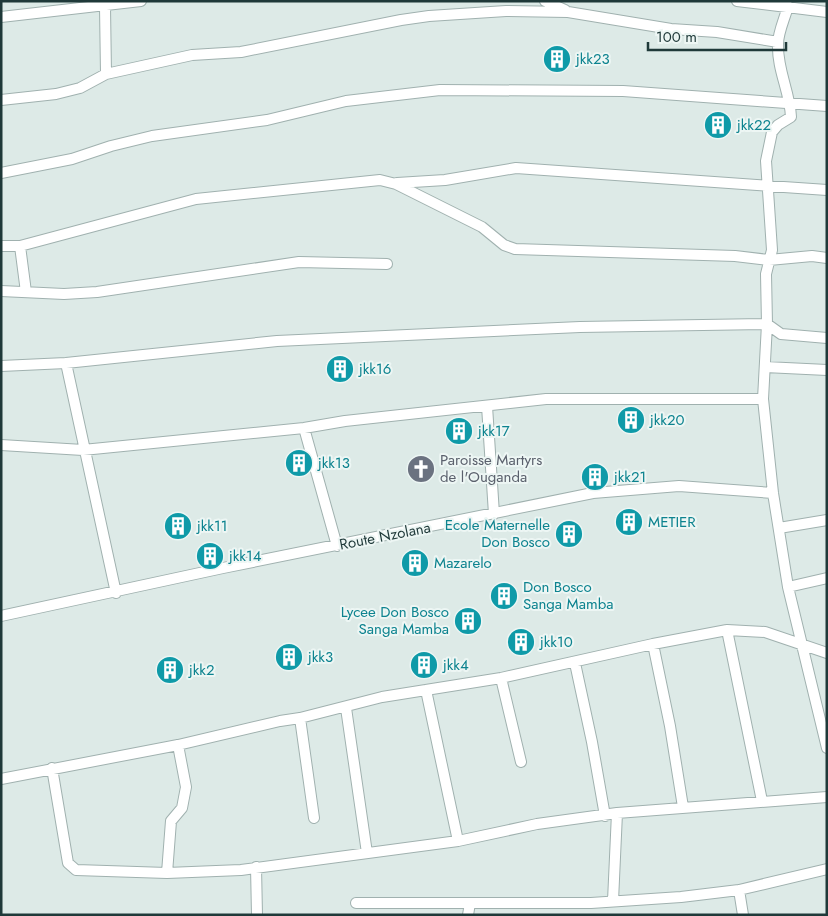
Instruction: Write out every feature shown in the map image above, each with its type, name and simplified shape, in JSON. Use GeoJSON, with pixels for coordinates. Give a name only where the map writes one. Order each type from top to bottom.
{"type":"FeatureCollection","features":[{"type":"Feature","properties":{"kind":"street"},"geometry":{"type":"LineString","coordinates":[[1,17],[105,7],[141,1]]}},
{"type":"Feature","properties":{"kind":"street"},"geometry":{"type":"LineString","coordinates":[[545,1],[568,12]]}},
{"type":"Feature","properties":{"kind":"street"},"geometry":{"type":"LineString","coordinates":[[738,1],[827,12]]}},
{"type":"Feature","properties":{"kind":"street"},"geometry":{"type":"LineString","coordinates":[[788,6],[778,42],[779,66],[790,103],[791,117],[772,132],[766,161],[772,250],[765,295],[767,324],[763,399],[773,493],[788,587],[827,748]]}},
{"type":"Feature","properties":{"kind":"street"},"geometry":{"type":"LineString","coordinates":[[105,7],[106,74]]}},
{"type":"Feature","properties":{"kind":"street"},"geometry":{"type":"LineString","coordinates":[[1,100],[56,94],[80,88],[106,74],[192,55],[241,52],[401,20],[506,11],[568,12],[671,29],[717,32],[778,42]]}},
{"type":"Feature","properties":{"kind":"street"},"geometry":{"type":"LineString","coordinates":[[1,173],[72,158],[152,136],[267,120],[346,101],[440,90],[623,91],[687,98],[827,106]]}},
{"type":"Feature","properties":{"kind":"street"},"geometry":{"type":"LineString","coordinates":[[396,184],[445,180],[516,168],[827,190]]}},
{"type":"Feature","properties":{"kind":"street"},"geometry":{"type":"LineString","coordinates":[[1,246],[20,246],[196,199],[380,180],[396,184],[482,227],[504,245],[515,250],[735,256],[770,260],[812,256],[827,258]]}},
{"type":"Feature","properties":{"kind":"street"},"geometry":{"type":"LineString","coordinates":[[20,246],[26,292]]}},
{"type":"Feature","properties":{"kind":"street"},"geometry":{"type":"LineString","coordinates":[[1,291],[64,294],[98,292],[299,262],[387,264]]}},
{"type":"Feature","properties":{"kind":"street"},"geometry":{"type":"LineString","coordinates":[[1,366],[66,364],[277,342],[580,327],[767,324],[780,334],[827,338]]}},
{"type":"Feature","properties":{"kind":"street"},"geometry":{"type":"LineString","coordinates":[[66,364],[83,450],[116,593]]}},
{"type":"Feature","properties":{"kind":"street"},"geometry":{"type":"LineString","coordinates":[[765,367],[827,370]]}},
{"type":"Feature","properties":{"kind":"street"},"geometry":{"type":"LineString","coordinates":[[1,445],[83,450],[304,428],[344,421],[546,399],[763,399]]}},
{"type":"Feature","properties":{"kind":"street"},"geometry":{"type":"LineString","coordinates":[[487,406],[494,514]]}},
{"type":"Feature","properties":{"kind":"street"},"geometry":{"type":"LineString","coordinates":[[304,428],[337,546]]}},
{"type":"Feature","properties":{"kind":"street","name":"Route Nzolana"},"geometry":{"type":"LineString","coordinates":[[1,616],[116,593],[223,568],[593,493],[679,486],[773,493]]}},
{"type":"Feature","properties":{"kind":"street"},"geometry":{"type":"LineString","coordinates":[[779,528],[827,520]]}},
{"type":"Feature","properties":{"kind":"street"},"geometry":{"type":"LineString","coordinates":[[788,587],[827,578]]}},
{"type":"Feature","properties":{"kind":"street"},"geometry":{"type":"LineString","coordinates":[[727,630],[762,801]]}},
{"type":"Feature","properties":{"kind":"street"},"geometry":{"type":"LineString","coordinates":[[1,779],[52,768],[108,760],[178,745],[346,708],[382,697],[501,678],[575,663],[652,644],[727,630],[765,632],[804,647],[827,653]]}},
{"type":"Feature","properties":{"kind":"street"},"geometry":{"type":"LineString","coordinates":[[652,644],[670,726],[683,807]]}},
{"type":"Feature","properties":{"kind":"street"},"geometry":{"type":"LineString","coordinates":[[575,663],[592,742],[604,816]]}},
{"type":"Feature","properties":{"kind":"street"},"geometry":{"type":"LineString","coordinates":[[501,678],[521,762]]}},
{"type":"Feature","properties":{"kind":"street"},"geometry":{"type":"LineString","coordinates":[[426,690],[458,841]]}},
{"type":"Feature","properties":{"kind":"street"},"geometry":{"type":"LineString","coordinates":[[346,708],[367,853]]}},
{"type":"Feature","properties":{"kind":"street"},"geometry":{"type":"LineString","coordinates":[[300,718],[314,818]]}},
{"type":"Feature","properties":{"kind":"street"},"geometry":{"type":"LineString","coordinates":[[167,872],[171,821],[182,808],[186,787],[178,745]]}},
{"type":"Feature","properties":{"kind":"street"},"geometry":{"type":"LineString","coordinates":[[52,768],[66,856],[71,867],[76,870],[167,872],[256,867],[458,841],[537,824],[618,813],[827,797]]}},
{"type":"Feature","properties":{"kind":"street"},"geometry":{"type":"LineString","coordinates":[[613,902],[618,813]]}},
{"type":"Feature","properties":{"kind":"street"},"geometry":{"type":"LineString","coordinates":[[256,867],[258,915]]}},
{"type":"Feature","properties":{"kind":"street"},"geometry":{"type":"LineString","coordinates":[[356,903],[613,902],[681,897],[740,890],[827,868]]}},
{"type":"Feature","properties":{"kind":"street"},"geometry":{"type":"LineString","coordinates":[[740,890],[743,915]]}},
{"type":"Feature","properties":{"kind":"street"},"geometry":{"type":"LineString","coordinates":[[468,915],[470,903]]}},
{"type":"Feature","properties":{"kind":"place","name":"jkk23"},"geometry":{"type":"Point","coordinates":[557,59]}},
{"type":"Feature","properties":{"kind":"place","name":"jkk22"},"geometry":{"type":"Point","coordinates":[718,125]}},
{"type":"Feature","properties":{"kind":"place","name":"jkk16"},"geometry":{"type":"Point","coordinates":[340,369]}},
{"type":"Feature","properties":{"kind":"place","name":"jkk20"},"geometry":{"type":"Point","coordinates":[631,420]}},
{"type":"Feature","properties":{"kind":"place","name":"jkk17"},"geometry":{"type":"Point","coordinates":[459,431]}},
{"type":"Feature","properties":{"kind":"place","name":"jkk13"},"geometry":{"type":"Point","coordinates":[299,463]}},
{"type":"Feature","properties":{"kind":"place","name":"Paroisse Martyrs de l'Ouganda"},"geometry":{"type":"Point","coordinates":[421,469]}},
{"type":"Feature","properties":{"kind":"place","name":"jkk21"},"geometry":{"type":"Point","coordinates":[595,477]}},
{"type":"Feature","properties":{"kind":"place","name":"METIER"},"geometry":{"type":"Point","coordinates":[629,522]}},
{"type":"Feature","properties":{"kind":"place","name":"jkk11"},"geometry":{"type":"Point","coordinates":[178,526]}},
{"type":"Feature","properties":{"kind":"place","name":"Ecole Maternelle Don Bosco"},"geometry":{"type":"Point","coordinates":[569,534]}},
{"type":"Feature","properties":{"kind":"place","name":"jkk14"},"geometry":{"type":"Point","coordinates":[210,556]}},
{"type":"Feature","properties":{"kind":"place","name":"Mazarelo"},"geometry":{"type":"Point","coordinates":[415,563]}},
{"type":"Feature","properties":{"kind":"place","name":"Don Bosco Sanga Mamba"},"geometry":{"type":"Point","coordinates":[504,596]}},
{"type":"Feature","properties":{"kind":"place","name":"Lycee Don Bosco Sanga Mamba"},"geometry":{"type":"Point","coordinates":[468,621]}},
{"type":"Feature","properties":{"kind":"place","name":"jkk10"},"geometry":{"type":"Point","coordinates":[521,642]}},
{"type":"Feature","properties":{"kind":"place","name":"jkk3"},"geometry":{"type":"Point","coordinates":[289,657]}},
{"type":"Feature","properties":{"kind":"place","name":"jkk4"},"geometry":{"type":"Point","coordinates":[424,665]}},
{"type":"Feature","properties":{"kind":"place","name":"jkk2"},"geometry":{"type":"Point","coordinates":[170,670]}}]}
